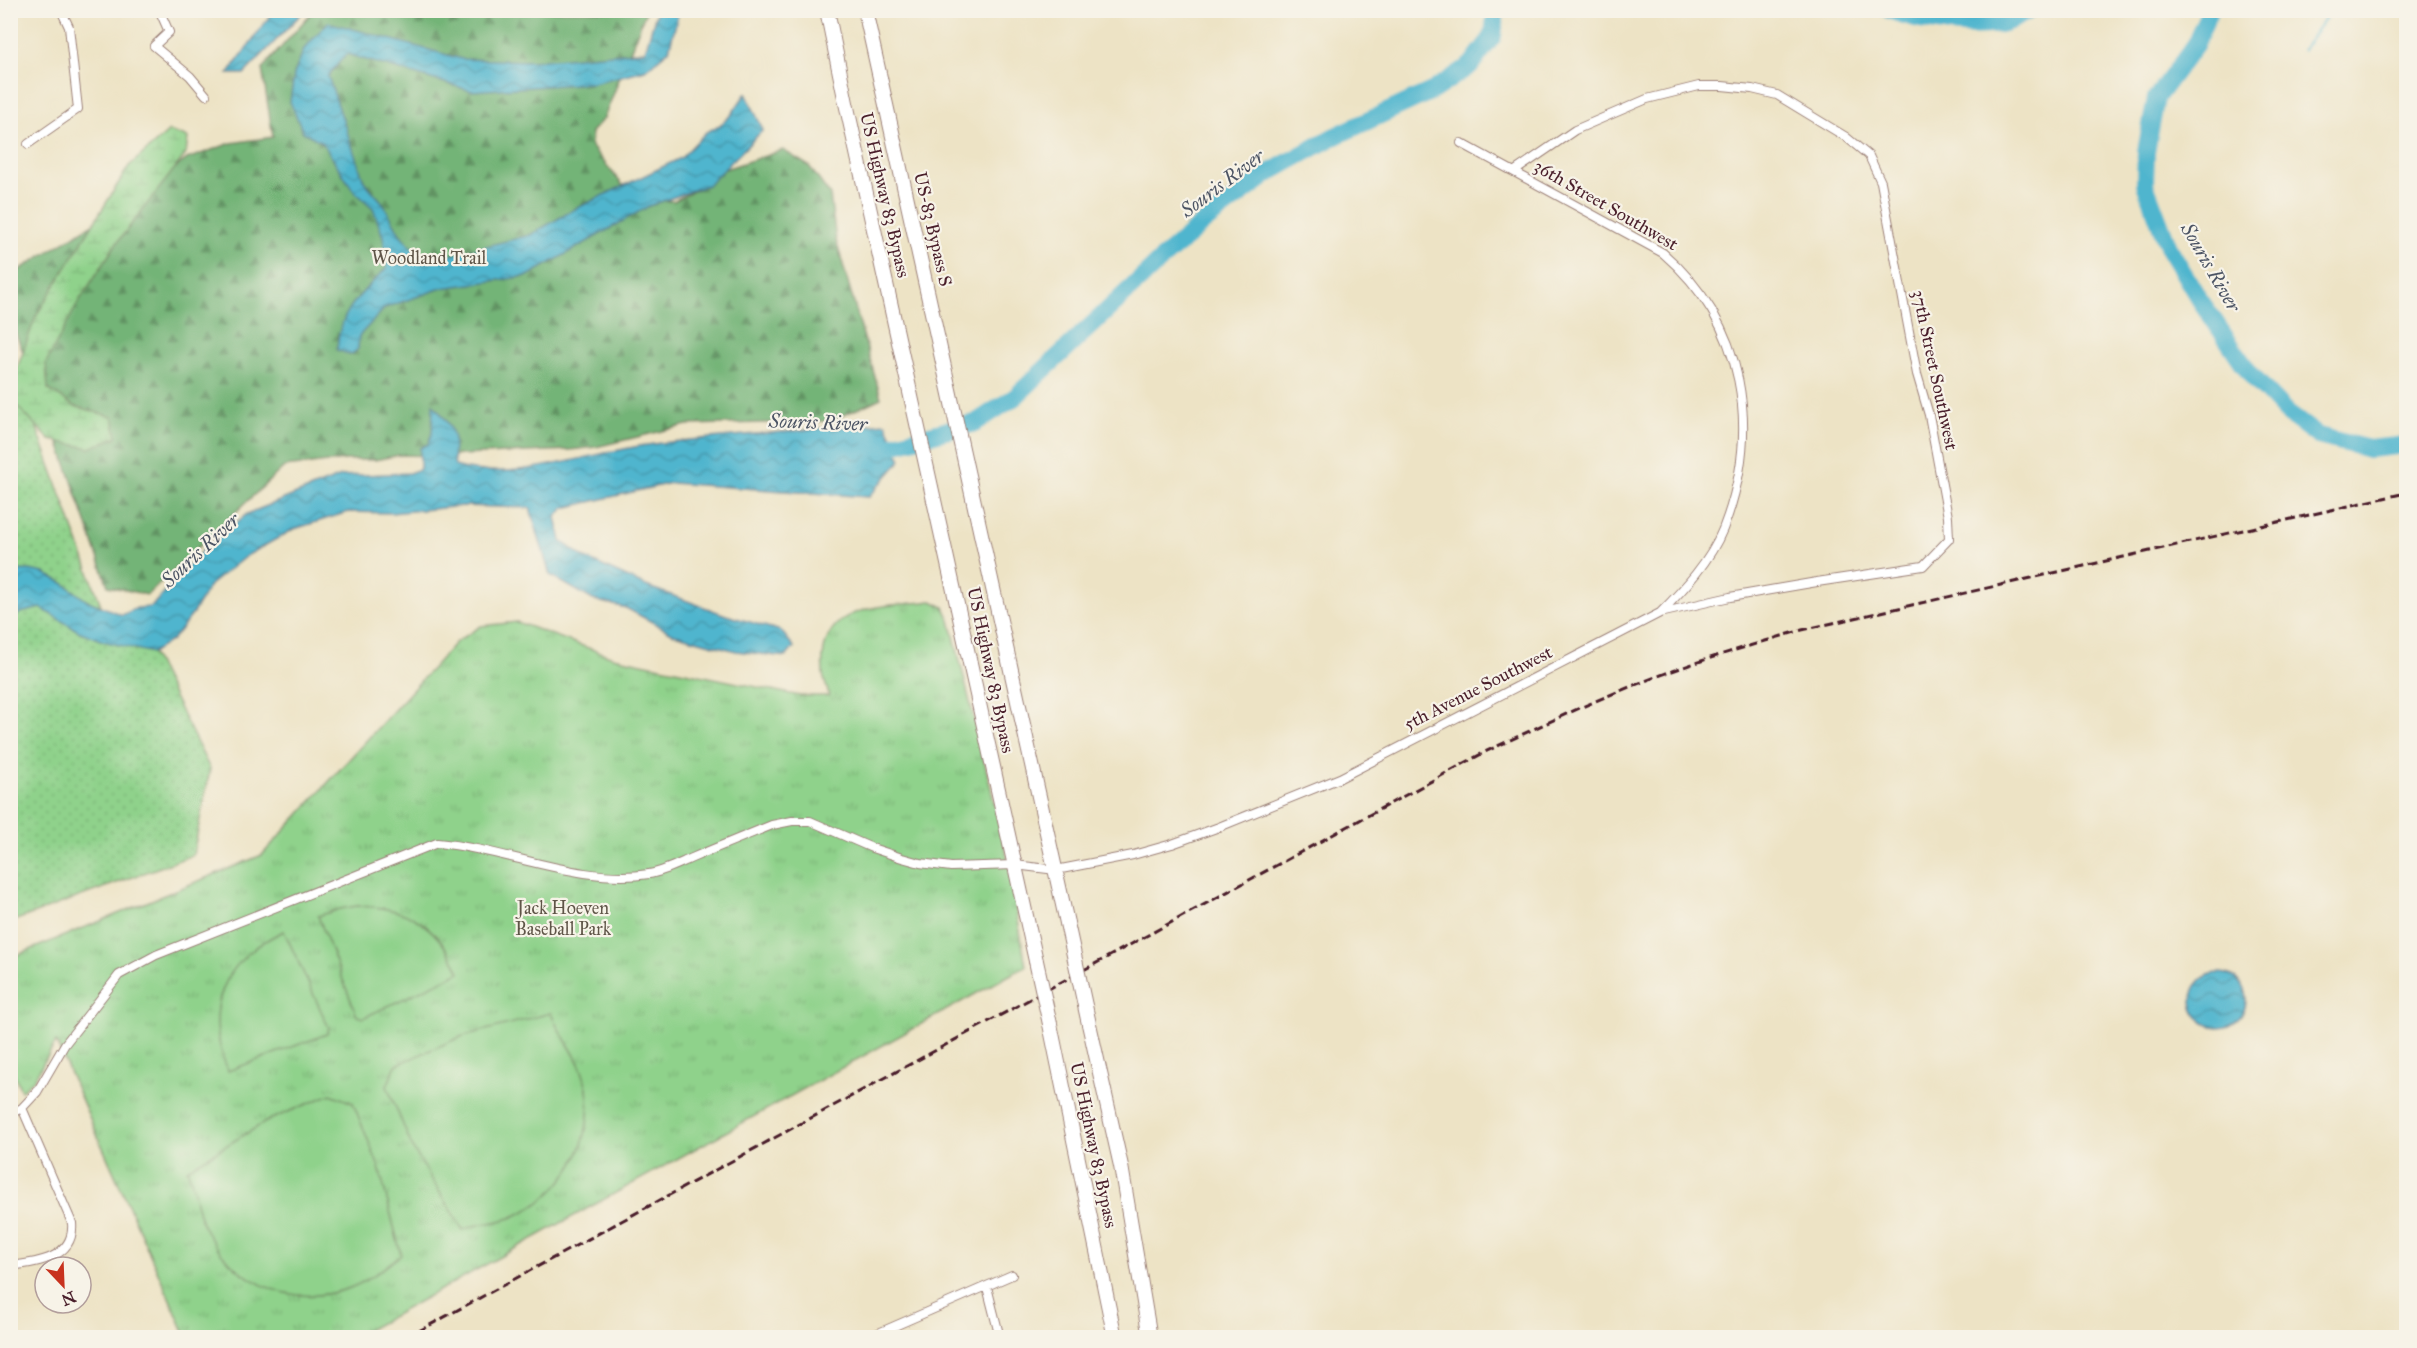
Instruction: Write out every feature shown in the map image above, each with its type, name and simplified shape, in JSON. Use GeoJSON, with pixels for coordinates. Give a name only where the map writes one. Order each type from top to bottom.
{"type":"FeatureCollection","features":[{"type":"Feature","properties":{"kind":"highway","name":"US Highway 83 Bypass"},"geometry":{"type":"LineString","coordinates":[[827,10],[1050,1024],[1115,1338]]}},
{"type":"Feature","properties":{"kind":"highway","name":"US Highway 83 Bypass"},"geometry":{"type":"LineString","coordinates":[[865,10],[900,164]]}},
{"type":"Feature","properties":{"kind":"highway","name":"US-83 Bypass S"},"geometry":{"type":"LineString","coordinates":[[900,164],[931,303]]}},
{"type":"Feature","properties":{"kind":"highway","name":"US Highway 83 Bypass"},"geometry":{"type":"LineString","coordinates":[[931,303],[1121,1166],[1150,1338]]}},
{"type":"Feature","properties":{"kind":"street"},"geometry":{"type":"LineString","coordinates":[[28,144],[78,109],[69,27],[61,10]]}},
{"type":"Feature","properties":{"kind":"street"},"geometry":{"type":"LineString","coordinates":[[163,10],[161,14],[169,32],[154,46],[190,76],[206,95]]}},
{"type":"Feature","properties":{"kind":"street","name":"37th Street Southwest"},"geometry":{"type":"LineString","coordinates":[[1515,171],[1575,130],[1647,99],[1699,86],[1752,89],[1777,95],[1846,137],[1869,156],[1884,194],[1917,374],[1929,415],[1948,517],[1948,538],[1923,567]]}},
{"type":"Feature","properties":{"kind":"street","name":"36th Street Southwest"},"geometry":{"type":"LineString","coordinates":[[1461,143],[1663,253],[1686,272],[1705,296],[1719,321],[1732,352],[1740,384],[1743,419],[1741,458],[1722,530],[1685,588],[1660,613]]}},
{"type":"Feature","properties":{"kind":"street","name":"5th Avenue Southwest"},"geometry":{"type":"LineString","coordinates":[[22,1108],[37,1092],[65,1044],[119,975],[156,956],[438,843],[468,846],[608,877],[629,877],[652,874],[772,825],[792,821],[810,821],[872,848],[920,863],[951,867],[1015,865],[1056,870],[1132,855],[1172,844],[1340,778],[1660,613],[1806,584],[1923,567]]}},
{"type":"Feature","properties":{"kind":"street"},"geometry":{"type":"LineString","coordinates":[[10,1114],[22,1108],[72,1223],[73,1234],[67,1245],[58,1253],[39,1263],[10,1266]]}},
{"type":"Feature","properties":{"kind":"street"},"geometry":{"type":"LineString","coordinates":[[867,1338],[1012,1275]]}},
{"type":"Feature","properties":{"kind":"street"},"geometry":{"type":"LineString","coordinates":[[987,1287],[1000,1338]]}},
{"type":"Feature","properties":{"kind":"green space","name":"Woodland Trail"},"geometry":{"type":"Polygon","coordinates":[[[313,11],[646,11],[604,118],[591,132],[591,146],[634,199],[674,201],[697,189],[725,169],[783,150],[809,166],[830,195],[836,240],[881,398],[831,421],[687,425],[596,447],[570,450],[440,456],[399,455],[375,460],[346,460],[284,467],[147,595],[108,586],[54,429],[11,322],[11,275],[141,194],[187,159],[231,143],[273,137],[262,69],[313,11]]]}},
{"type":"Feature","properties":{"kind":"green space"},"geometry":{"type":"Polygon","coordinates":[[[169,131],[188,138],[186,154],[116,244],[79,301],[46,363],[48,389],[74,406],[113,417],[117,437],[90,448],[50,440],[11,400],[11,385],[36,316],[129,166],[169,131]]]}},
{"type":"Feature","properties":{"kind":"green space"},"geometry":{"type":"Polygon","coordinates":[[[10,354],[102,608],[152,653],[210,769],[193,855],[11,922],[10,354]]]}},
{"type":"Feature","properties":{"kind":"green space","name":"Jack Hoeven Baseball Park"},"geometry":{"type":"Polygon","coordinates":[[[932,601],[944,607],[950,620],[1006,851],[1026,966],[355,1337],[187,1338],[56,1042],[34,1079],[21,1091],[11,1065],[10,958],[262,855],[456,642],[481,626],[517,622],[613,657],[800,696],[829,696],[823,674],[824,650],[830,633],[841,621],[855,613],[873,608],[932,601]]]}},
{"type":"Feature","properties":{"kind":"green space"},"geometry":{"type":"Polygon","coordinates":[[[357,906],[392,910],[420,922],[442,942],[460,972],[363,1018],[357,1016],[318,916],[357,906]]]}},
{"type":"Feature","properties":{"kind":"green space"},"geometry":{"type":"Polygon","coordinates":[[[284,931],[329,1028],[327,1034],[228,1071],[220,1048],[217,1026],[218,1006],[223,988],[233,971],[246,956],[263,942],[284,931]]]}},
{"type":"Feature","properties":{"kind":"green space"},"geometry":{"type":"Polygon","coordinates":[[[551,1013],[578,1061],[587,1090],[588,1113],[585,1134],[578,1155],[567,1174],[535,1205],[509,1219],[463,1230],[413,1149],[387,1086],[396,1065],[463,1036],[551,1013]]]}},
{"type":"Feature","properties":{"kind":"green space"},"geometry":{"type":"Polygon","coordinates":[[[331,1094],[353,1103],[379,1167],[401,1255],[369,1278],[347,1289],[324,1294],[303,1295],[282,1292],[245,1275],[215,1244],[200,1218],[187,1169],[269,1120],[331,1094]]]}},
{"type":"Feature","properties":{"kind":"water"},"geometry":{"type":"Polygon","coordinates":[[[274,10],[304,11],[244,74],[228,74],[274,10]]]}},
{"type":"Feature","properties":{"kind":"water"},"geometry":{"type":"Polygon","coordinates":[[[657,10],[679,11],[669,50],[645,70],[593,83],[472,91],[346,54],[328,76],[364,181],[383,203],[400,234],[424,262],[530,235],[575,209],[681,158],[706,132],[719,126],[731,115],[746,93],[763,130],[708,185],[649,206],[528,276],[442,288],[385,308],[359,336],[358,349],[351,355],[337,350],[338,337],[346,314],[360,295],[387,268],[383,237],[373,208],[353,190],[322,142],[303,132],[290,102],[294,74],[304,49],[328,22],[462,59],[532,61],[645,51],[657,10]]]}},
{"type":"Feature","properties":{"kind":"water"},"geometry":{"type":"Polygon","coordinates":[[[433,404],[452,431],[455,466],[479,471],[528,469],[654,444],[886,423],[901,460],[869,497],[671,483],[564,508],[556,517],[561,541],[583,557],[646,586],[726,615],[781,631],[794,647],[786,657],[736,651],[674,634],[626,608],[593,600],[550,575],[530,508],[463,506],[391,513],[348,512],[294,529],[246,556],[210,585],[191,616],[172,640],[152,653],[103,641],[78,631],[41,608],[20,613],[11,622],[11,571],[29,570],[44,573],[63,583],[86,600],[122,615],[137,608],[151,607],[203,550],[247,514],[341,476],[409,473],[420,469],[420,448],[428,444],[432,433],[433,404]]]}},
{"type":"Feature","properties":{"kind":"water"},"geometry":{"type":"Polygon","coordinates":[[[2214,973],[2224,973],[2234,977],[2242,985],[2246,1000],[2242,1015],[2234,1023],[2224,1027],[2214,1027],[2204,1023],[2196,1015],[2192,1005],[2192,995],[2196,985],[2204,977],[2214,973]]]}},
{"type":"Feature","properties":{"kind":"waterway","name":"Souris River"},"geometry":{"type":"LineString","coordinates":[[872,447],[892,445],[975,423],[1015,397],[1165,256],[1204,222],[1272,171],[1331,138],[1434,90],[1471,65],[1493,36],[1496,10]]}},
{"type":"Feature","properties":{"kind":"waterway","name":"Souris River"},"geometry":{"type":"LineString","coordinates":[[1889,10],[1928,21],[1959,25],[2004,23],[2030,10]]}},
{"type":"Feature","properties":{"kind":"waterway","name":"Souris River"},"geometry":{"type":"LineString","coordinates":[[2210,10],[2195,45],[2156,98],[2146,152],[2145,184],[2169,248],[2196,294],[2251,375],[2287,413],[2318,436],[2369,449],[2406,445]]}},
{"type":"Feature","properties":{"kind":"waterway"},"geometry":{"type":"LineString","coordinates":[[2303,49],[2331,10]]}},
{"type":"Feature","properties":{"kind":"railway"},"geometry":{"type":"LineString","coordinates":[[406,1338],[1485,752],[1604,697],[1684,667],[1802,630],[2406,493]]}}]}
